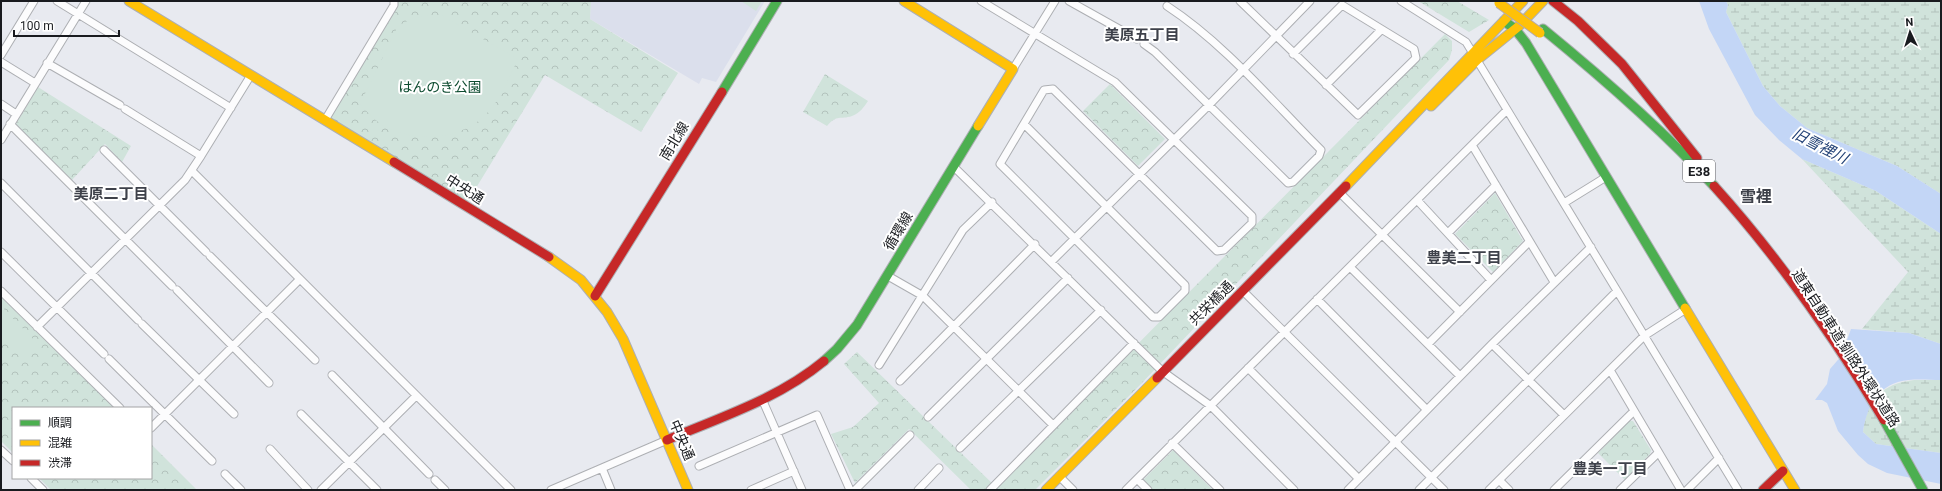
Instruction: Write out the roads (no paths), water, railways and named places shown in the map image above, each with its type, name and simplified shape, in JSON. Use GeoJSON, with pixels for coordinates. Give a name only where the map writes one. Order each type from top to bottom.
{"type":"FeatureCollection","features":[{"type":"Feature","properties":{"kind":"main road","name":"中央通"},"geometry":{"type":"LineString","coordinates":[[129,1],[537,249],[581,280],[596,296],[623,339],[688,490]]}},
{"type":"Feature","properties":{"kind":"main road","name":"南北線"},"geometry":{"type":"LineString","coordinates":[[596,296],[777,1]]}},
{"type":"Feature","properties":{"kind":"main road"},"geometry":{"type":"LineString","coordinates":[[904,1],[1013,70]]}},
{"type":"Feature","properties":{"kind":"main road"},"geometry":{"type":"LineString","coordinates":[[1475,56],[1523,1]]}},
{"type":"Feature","properties":{"kind":"main road"},"geometry":{"type":"LineString","coordinates":[[1475,56],[1516,29],[1537,9],[1543,1]]}},
{"type":"Feature","properties":{"kind":"main road"},"geometry":{"type":"LineString","coordinates":[[1553,1],[1578,21],[1622,64],[1696,155],[1752,229]]}},
{"type":"Feature","properties":{"kind":"main road","name":"道東自動車道;釧路外環状道路"},"geometry":{"type":"LineString","coordinates":[[1500,2],[1541,31],[1605,81],[1650,121],[1719,191],[1752,229],[1783,268],[1876,407],[1923,490]]}},
{"type":"Feature","properties":{"kind":"main road"},"geometry":{"type":"LineString","coordinates":[[1504,21],[1516,29],[1795,490]]}},
{"type":"Feature","properties":{"kind":"main road","name":"道東自動車道;釧路外環状道路"},"geometry":{"type":"LineString","coordinates":[[1541,31],[1608,88],[1715,195],[1778,271],[1829,337],[1872,409],[1917,490]]}},
{"type":"Feature","properties":{"kind":"main road","name":"共栄橋通"},"geometry":{"type":"LineString","coordinates":[[1046,490],[1395,136],[1426,110],[1475,56]]}},
{"type":"Feature","properties":{"kind":"main road","name":"循環線"},"geometry":{"type":"LineString","coordinates":[[667,440],[762,399],[796,382],[829,358],[858,325],[1013,70]]}},
{"type":"Feature","properties":{"kind":"main road"},"geometry":{"type":"LineString","coordinates":[[1763,490],[1783,471]]}},
{"type":"Feature","properties":{"kind":"street"},"geometry":{"type":"LineString","coordinates":[[1,55],[34,1]]}},
{"type":"Feature","properties":{"kind":"street"},"geometry":{"type":"LineString","coordinates":[[57,1],[231,108]]}},
{"type":"Feature","properties":{"kind":"street"},"geometry":{"type":"LineString","coordinates":[[1,140],[86,1]]}},
{"type":"Feature","properties":{"kind":"street"},"geometry":{"type":"LineString","coordinates":[[325,120],[394,5],[394,1]]}},
{"type":"Feature","properties":{"kind":"street"},"geometry":{"type":"LineString","coordinates":[[981,1],[1115,82],[1252,216],[1252,223],[1224,250],[1217,251],[1053,89],[1044,90],[1000,164],[1153,317],[1159,317],[1185,291],[1185,285],[1024,124]]}},
{"type":"Feature","properties":{"kind":"street"},"geometry":{"type":"LineString","coordinates":[[1013,70],[1055,1]]}},
{"type":"Feature","properties":{"kind":"street"},"geometry":{"type":"LineString","coordinates":[[1069,1],[1137,39]]}},
{"type":"Feature","properties":{"kind":"street"},"geometry":{"type":"LineString","coordinates":[[1240,1],[1293,54],[1358,116],[1416,58],[1414,49],[1342,6],[1293,54]]}},
{"type":"Feature","properties":{"kind":"street"},"geometry":{"type":"LineString","coordinates":[[1051,262],[1208,106],[1309,1]]}},
{"type":"Feature","properties":{"kind":"street"},"geometry":{"type":"LineString","coordinates":[[1401,1],[1466,42],[1644,336],[1720,458],[1738,490]]}},
{"type":"Feature","properties":{"kind":"street"},"geometry":{"type":"LineString","coordinates":[[1144,44],[1155,52],[1208,106],[1288,183],[1293,182],[1319,156],[1321,150],[1242,70],[1193,23],[1167,6]]}},
{"type":"Feature","properties":{"kind":"street"},"geometry":{"type":"LineString","coordinates":[[1326,85],[1381,30]]}},
{"type":"Feature","properties":{"kind":"street"},"geometry":{"type":"LineString","coordinates":[[1,62],[35,83]]}},
{"type":"Feature","properties":{"kind":"street"},"geometry":{"type":"LineString","coordinates":[[47,63],[201,156]]}},
{"type":"Feature","properties":{"kind":"street"},"geometry":{"type":"LineString","coordinates":[[37,327],[92,274],[192,171],[251,74]]}},
{"type":"Feature","properties":{"kind":"street"},"geometry":{"type":"LineString","coordinates":[[1,104],[16,114]]}},
{"type":"Feature","properties":{"kind":"street"},"geometry":{"type":"LineString","coordinates":[[1126,490],[1507,110]]}},
{"type":"Feature","properties":{"kind":"street"},"geometry":{"type":"LineString","coordinates":[[10,124],[269,382]]}},
{"type":"Feature","properties":{"kind":"street"},"geometry":{"type":"LineString","coordinates":[[1472,145],[1554,282]]}},
{"type":"Feature","properties":{"kind":"street"},"geometry":{"type":"LineString","coordinates":[[104,150],[315,360]]}},
{"type":"Feature","properties":{"kind":"street"},"geometry":{"type":"LineString","coordinates":[[954,167],[1035,244],[1051,262],[1162,371],[1211,406],[1294,490]]}},
{"type":"Feature","properties":{"kind":"street"},"geometry":{"type":"LineString","coordinates":[[192,171],[299,280],[511,490]]}},
{"type":"Feature","properties":{"kind":"street"},"geometry":{"type":"LineString","coordinates":[[1564,202],[1606,177]]}},
{"type":"Feature","properties":{"kind":"street"},"geometry":{"type":"LineString","coordinates":[[1,183],[234,414]]}},
{"type":"Feature","properties":{"kind":"street"},"geometry":{"type":"LineString","coordinates":[[1448,234],[1496,185]]}},
{"type":"Feature","properties":{"kind":"street"},"geometry":{"type":"LineString","coordinates":[[1340,192],[1460,312]]}},
{"type":"Feature","properties":{"kind":"street"},"geometry":{"type":"LineString","coordinates":[[1417,200],[1491,280]]}},
{"type":"Feature","properties":{"kind":"street"},"geometry":{"type":"LineString","coordinates":[[879,365],[963,230],[992,202]]}},
{"type":"Feature","properties":{"kind":"street"},"geometry":{"type":"LineString","coordinates":[[1428,344],[1529,242]]}},
{"type":"Feature","properties":{"kind":"street"},"geometry":{"type":"LineString","coordinates":[[900,381],[1035,244]]}},
{"type":"Feature","properties":{"kind":"street"},"geometry":{"type":"LineString","coordinates":[[1348,490],[1554,282],[1591,247]]}},
{"type":"Feature","properties":{"kind":"street"},"geometry":{"type":"LineString","coordinates":[[1,252],[212,461]]}},
{"type":"Feature","properties":{"kind":"street"},"geometry":{"type":"LineString","coordinates":[[1350,267],[1460,376]]}},
{"type":"Feature","properties":{"kind":"street"},"geometry":{"type":"LineString","coordinates":[[888,276],[923,296],[1053,425]]}},
{"type":"Feature","properties":{"kind":"street"},"geometry":{"type":"LineString","coordinates":[[928,417],[1068,278]]}},
{"type":"Feature","properties":{"kind":"street"},"geometry":{"type":"LineString","coordinates":[[152,427],[299,280]]}},
{"type":"Feature","properties":{"kind":"street"},"geometry":{"type":"LineString","coordinates":[[1,291],[119,407]]}},
{"type":"Feature","properties":{"kind":"street"},"geometry":{"type":"LineString","coordinates":[[1243,291],[1444,490]]}},
{"type":"Feature","properties":{"kind":"street"},"geometry":{"type":"LineString","coordinates":[[1419,490],[1617,291]]}},
{"type":"Feature","properties":{"kind":"street"},"geometry":{"type":"LineString","coordinates":[[1317,299],[1427,410]]}},
{"type":"Feature","properties":{"kind":"street"},"geometry":{"type":"LineString","coordinates":[[1489,490],[1644,336],[1686,309]]}},
{"type":"Feature","properties":{"kind":"street"},"geometry":{"type":"LineString","coordinates":[[960,448],[1019,392],[1101,310]]}},
{"type":"Feature","properties":{"kind":"street"},"geometry":{"type":"LineString","coordinates":[[990,490],[1134,343]]}},
{"type":"Feature","properties":{"kind":"street"},"geometry":{"type":"LineString","coordinates":[[1492,344],[1564,415]]}},
{"type":"Feature","properties":{"kind":"street"},"geometry":{"type":"LineString","coordinates":[[1248,368],[1359,479]]}},
{"type":"Feature","properties":{"kind":"street"},"geometry":{"type":"LineString","coordinates":[[1610,370],[1633,412],[1681,490]]}},
{"type":"Feature","properties":{"kind":"street"},"geometry":{"type":"LineString","coordinates":[[332,375],[429,474]]}},
{"type":"Feature","properties":{"kind":"street"},"geometry":{"type":"LineString","coordinates":[[321,490],[416,396]]}},
{"type":"Feature","properties":{"kind":"street"},"geometry":{"type":"LineString","coordinates":[[762,399],[802,490]]}},
{"type":"Feature","properties":{"kind":"street"},"geometry":{"type":"LineString","coordinates":[[1554,490],[1633,412]]}},
{"type":"Feature","properties":{"kind":"street"},"geometry":{"type":"LineString","coordinates":[[301,414],[377,490]]}},
{"type":"Feature","properties":{"kind":"street"},"geometry":{"type":"LineString","coordinates":[[699,466],[817,415],[850,490]]}},
{"type":"Feature","properties":{"kind":"street"},"geometry":{"type":"LineString","coordinates":[[855,490],[910,435]]}},
{"type":"Feature","properties":{"kind":"street"},"geometry":{"type":"LineString","coordinates":[[551,490],[667,440]]}},
{"type":"Feature","properties":{"kind":"street"},"geometry":{"type":"LineString","coordinates":[[1172,443],[1220,490]]}},
{"type":"Feature","properties":{"kind":"street"},"geometry":{"type":"LineString","coordinates":[[270,449],[308,490]]}},
{"type":"Feature","properties":{"kind":"street"},"geometry":{"type":"LineString","coordinates":[[1,450],[12,460]]}},
{"type":"Feature","properties":{"kind":"street"},"geometry":{"type":"LineString","coordinates":[[1620,490],[1658,453]]}},
{"type":"Feature","properties":{"kind":"street"},"geometry":{"type":"LineString","coordinates":[[1687,490],[1720,458]]}},
{"type":"Feature","properties":{"kind":"street"},"geometry":{"type":"LineString","coordinates":[[602,468],[611,490]]}},
{"type":"Feature","properties":{"kind":"street"},"geometry":{"type":"LineString","coordinates":[[918,490],[939,468]]}},
{"type":"Feature","properties":{"kind":"street"},"geometry":{"type":"LineString","coordinates":[[751,490],[794,471]]}},
{"type":"Feature","properties":{"kind":"street"},"geometry":{"type":"LineString","coordinates":[[225,474],[241,490]]}},
{"type":"Feature","properties":{"kind":"street"},"geometry":{"type":"LineString","coordinates":[[1059,476],[1073,490]]}},
{"type":"Feature","properties":{"kind":"street"},"geometry":{"type":"LineString","coordinates":[[32,479],[43,490]]}},
{"type":"Feature","properties":{"kind":"street"},"geometry":{"type":"LineString","coordinates":[[1137,479],[1148,490]]}},
{"type":"Feature","properties":{"kind":"street"},"geometry":{"type":"LineString","coordinates":[[435,480],[445,490]]}},
{"type":"Feature","properties":{"kind":"street"},"geometry":{"type":"LineString","coordinates":[[1499,480],[1509,490]]}},
{"type":"Feature","properties":{"kind":"water","name":"旧雪裡川"},"geometry":{"type":"Polygon","coordinates":[[[1699,1],[1726,1],[1728,5],[1726,12],[1763,86],[1780,106],[1807,128],[1897,166],[1941,194],[1941,234],[1876,191],[1802,159],[1779,140],[1755,115],[1709,29],[1699,1]]]}},
{"type":"Feature","properties":{"kind":"water"},"geometry":{"type":"Polygon","coordinates":[[[1851,329],[1909,333],[1941,344],[1941,380],[1908,380],[1890,385],[1878,395],[1873,402],[1866,416],[1863,432],[1876,444],[1941,453],[1941,484],[1887,473],[1868,464],[1858,455],[1838,431],[1827,403],[1822,400],[1815,400],[1827,384],[1830,369],[1850,346],[1847,340],[1851,329]]]}},
{"type":"Feature","properties":{"kind":"district","name":"美原五丁目"},"geometry":{"type":"Point","coordinates":[1142,35]}},
{"type":"Feature","properties":{"kind":"district","name":"美原二丁目"},"geometry":{"type":"Point","coordinates":[111,194]}},
{"type":"Feature","properties":{"kind":"district","name":"雪裡"},"geometry":{"type":"Point","coordinates":[1756,196]}},
{"type":"Feature","properties":{"kind":"district","name":"豊美二丁目"},"geometry":{"type":"Point","coordinates":[1464,258]}},
{"type":"Feature","properties":{"kind":"district","name":"豊美一丁目"},"geometry":{"type":"Point","coordinates":[1610,469]}},
{"type":"Feature","properties":{"kind":"park label","name":"はんのき公園"},"geometry":{"type":"Point","coordinates":[440,87]}}]}
